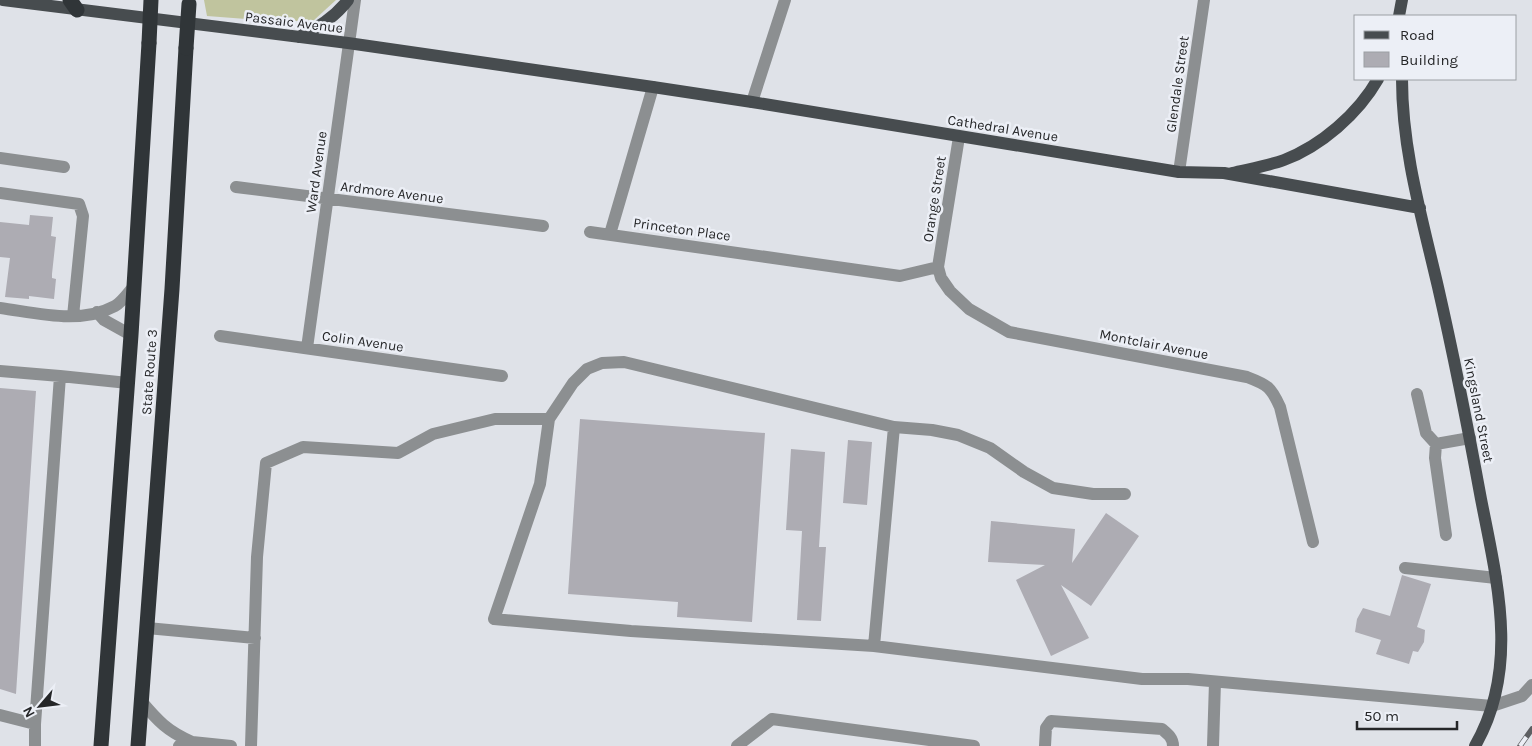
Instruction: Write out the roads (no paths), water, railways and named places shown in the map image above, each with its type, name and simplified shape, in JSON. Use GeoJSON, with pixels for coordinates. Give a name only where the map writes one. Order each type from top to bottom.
{"type":"FeatureCollection","features":[{"type":"Feature","properties":{"kind":"highway","name":"State Route 3"},"geometry":{"type":"LineString","coordinates":[[101,746],[128,383],[151,0]]}},
{"type":"Feature","properties":{"kind":"highway","name":"State Route 3"},"geometry":{"type":"LineString","coordinates":[[138,746],[172,289],[189,1]]}},
{"type":"Feature","properties":{"kind":"main road","name":"Passaic Avenue"},"geometry":{"type":"LineString","coordinates":[[2,0],[69,6],[297,38],[348,43],[582,77]]}},
{"type":"Feature","properties":{"kind":"main road"},"geometry":{"type":"LineString","coordinates":[[297,38],[314,30],[334,16],[348,0]]}},
{"type":"Feature","properties":{"kind":"main road"},"geometry":{"type":"LineString","coordinates":[[1401,15],[1403,0]]}},
{"type":"Feature","properties":{"kind":"main road","name":"Cathedral Avenue"},"geometry":{"type":"LineString","coordinates":[[582,77],[752,102],[1179,172],[1224,173],[1420,208]]}},
{"type":"Feature","properties":{"kind":"main road"},"geometry":{"type":"LineString","coordinates":[[1224,173],[1284,160],[1317,142],[1352,113],[1377,80]]}},
{"type":"Feature","properties":{"kind":"main road","name":"Kingsland Street"},"geometry":{"type":"LineString","coordinates":[[1402,80],[1402,109],[1410,168],[1461,389],[1496,578],[1501,621],[1502,649],[1497,691],[1475,746]]}},
{"type":"Feature","properties":{"kind":"street","name":"Ward Avenue"},"geometry":{"type":"LineString","coordinates":[[307,348],[355,0]]}},
{"type":"Feature","properties":{"kind":"street"},"geometry":{"type":"LineString","coordinates":[[752,102],[785,0]]}},
{"type":"Feature","properties":{"kind":"street","name":"Glendale Street"},"geometry":{"type":"LineString","coordinates":[[1179,172],[1204,0]]}},
{"type":"Feature","properties":{"kind":"street","name":"Princeton Place"},"geometry":{"type":"LineString","coordinates":[[653,87],[610,234],[900,276],[938,267]]}},
{"type":"Feature","properties":{"kind":"street","name":"Orange Street"},"geometry":{"type":"LineString","coordinates":[[938,267],[959,137]]}},
{"type":"Feature","properties":{"kind":"street"},"geometry":{"type":"LineString","coordinates":[[0,158],[64,167]]}},
{"type":"Feature","properties":{"kind":"street","name":"Ardmore Avenue"},"geometry":{"type":"LineString","coordinates":[[236,187],[543,226]]}},
{"type":"Feature","properties":{"kind":"street"},"geometry":{"type":"LineString","coordinates":[[0,193],[79,204],[83,216],[73,316]]}},
{"type":"Feature","properties":{"kind":"street"},"geometry":{"type":"LineString","coordinates":[[590,232],[610,234]]}},
{"type":"Feature","properties":{"kind":"street","name":"Montclair Avenue"},"geometry":{"type":"LineString","coordinates":[[938,267],[941,278],[950,291],[969,309],[1009,332],[1247,377],[1265,384],[1273,391],[1280,407],[1313,542]]}},
{"type":"Feature","properties":{"kind":"street"},"geometry":{"type":"LineString","coordinates":[[0,308],[65,317],[86,315],[116,305],[134,286]]}},
{"type":"Feature","properties":{"kind":"street"},"geometry":{"type":"LineString","coordinates":[[97,312],[104,320],[131,335]]}},
{"type":"Feature","properties":{"kind":"street","name":"Colin Avenue"},"geometry":{"type":"LineString","coordinates":[[220,336],[502,376]]}},
{"type":"Feature","properties":{"kind":"street"},"geometry":{"type":"LineString","coordinates":[[1125,494],[1093,494],[1053,488],[1024,472],[990,448],[958,435],[932,430],[894,427],[624,362],[602,363],[587,369],[573,383],[549,419],[540,484],[494,618],[631,631],[874,646],[1142,679],[1215,682],[1492,706],[1522,696],[1532,685]]}},
{"type":"Feature","properties":{"kind":"street"},"geometry":{"type":"LineString","coordinates":[[0,371],[128,383]]}},
{"type":"Feature","properties":{"kind":"street"},"geometry":{"type":"LineString","coordinates":[[35,746],[60,376]]}},
{"type":"Feature","properties":{"kind":"street"},"geometry":{"type":"LineString","coordinates":[[1418,394],[1426,433],[1436,444],[1435,458],[1446,536]]}},
{"type":"Feature","properties":{"kind":"street"},"geometry":{"type":"LineString","coordinates":[[251,746],[257,557],[266,463],[303,447],[398,453],[433,434],[495,418],[549,419]]}},
{"type":"Feature","properties":{"kind":"street"},"geometry":{"type":"LineString","coordinates":[[874,646],[894,427]]}},
{"type":"Feature","properties":{"kind":"street"},"geometry":{"type":"LineString","coordinates":[[1436,444],[1470,438]]}},
{"type":"Feature","properties":{"kind":"street"},"geometry":{"type":"LineString","coordinates":[[1405,568],[1496,578]]}},
{"type":"Feature","properties":{"kind":"street"},"geometry":{"type":"LineString","coordinates":[[147,628],[255,638]]}},
{"type":"Feature","properties":{"kind":"street"},"geometry":{"type":"LineString","coordinates":[[1213,746],[1215,682]]}},
{"type":"Feature","properties":{"kind":"street"},"geometry":{"type":"LineString","coordinates":[[141,701],[159,722],[174,734],[192,742],[231,746]]}},
{"type":"Feature","properties":{"kind":"street"},"geometry":{"type":"LineString","coordinates":[[0,715],[35,724]]}},
{"type":"Feature","properties":{"kind":"street"},"geometry":{"type":"LineString","coordinates":[[737,746],[772,720],[974,746]]}},
{"type":"Feature","properties":{"kind":"street"},"geometry":{"type":"LineString","coordinates":[[1045,746],[1046,728],[1051,721],[1162,729],[1169,735],[1173,746]]}},
{"type":"Feature","properties":{"kind":"street"},"geometry":{"type":"LineString","coordinates":[[179,746],[192,742]]}},
{"type":"Feature","properties":{"kind":"railway"},"geometry":{"type":"LineString","coordinates":[[1520,746],[1532,729]]}}]}
